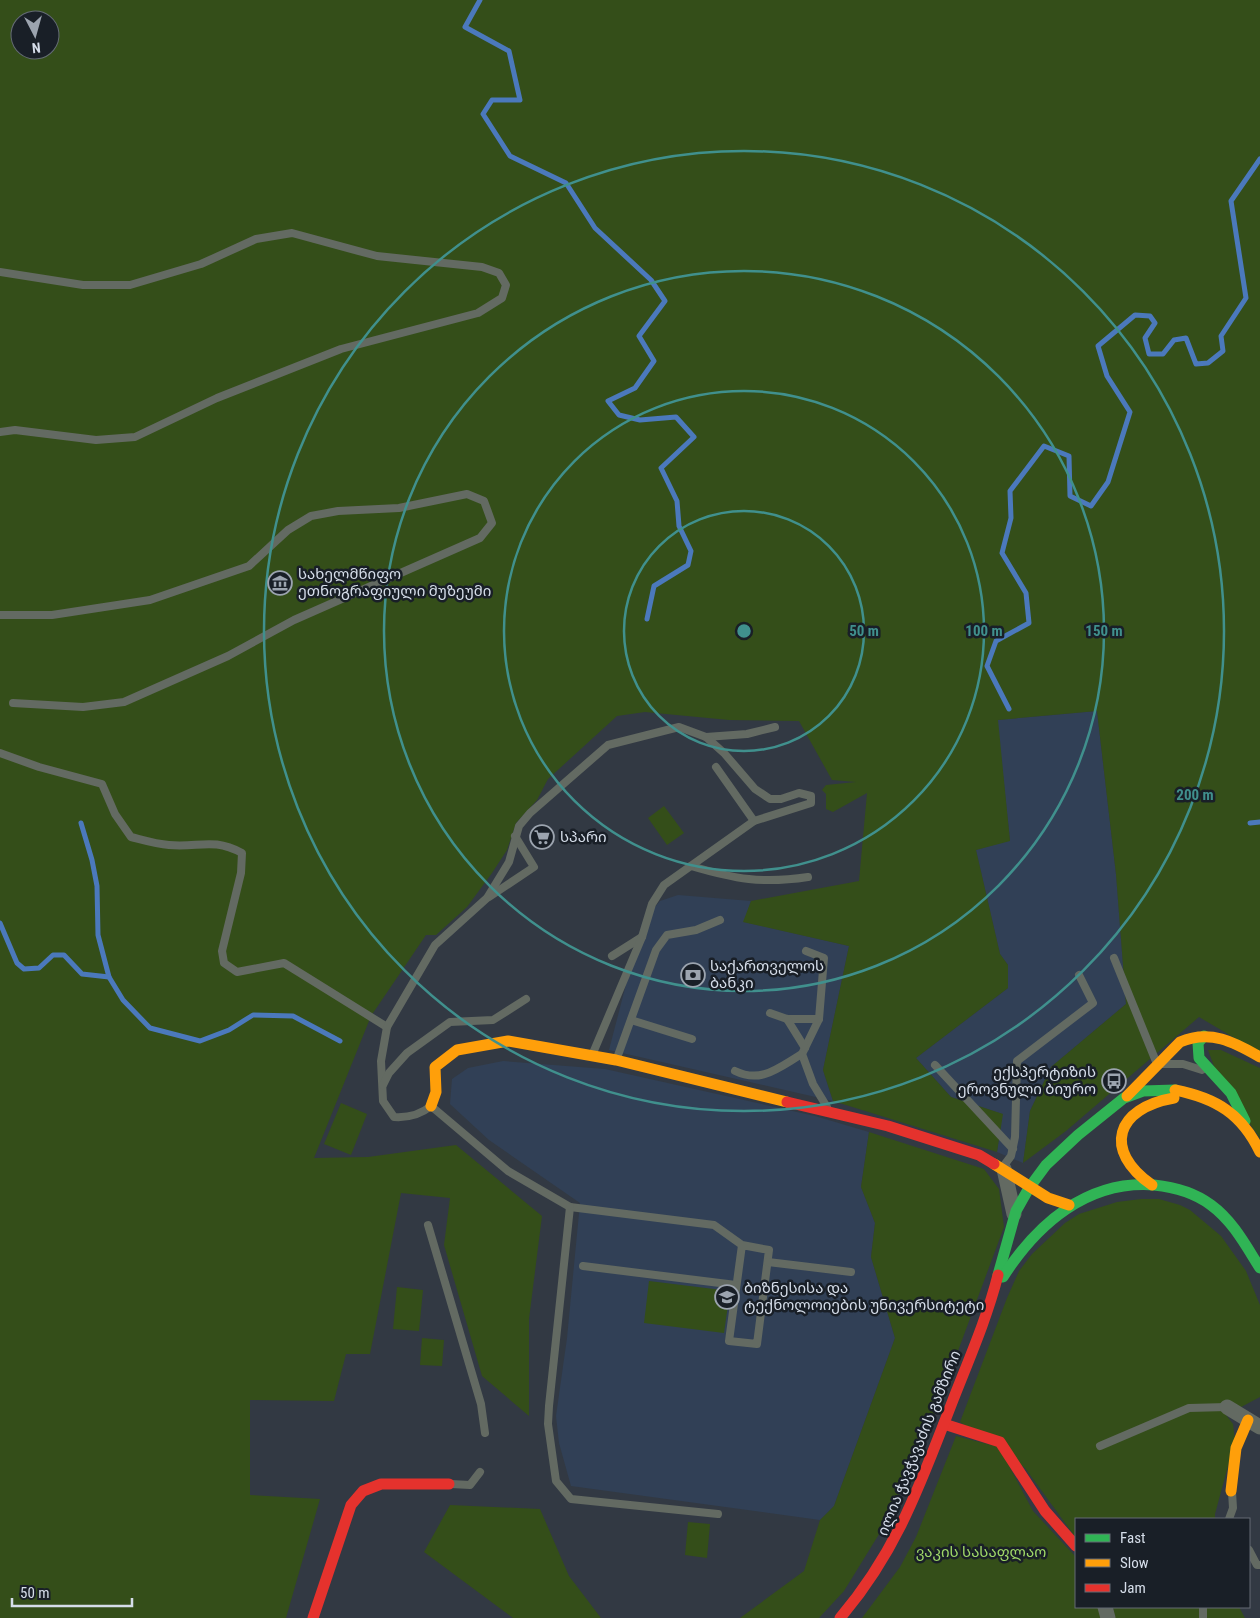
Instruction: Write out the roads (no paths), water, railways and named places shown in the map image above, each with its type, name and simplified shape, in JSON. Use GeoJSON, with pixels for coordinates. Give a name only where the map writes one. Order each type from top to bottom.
{"type":"FeatureCollection","features":[{"type":"Feature","properties":{"kind":"street"},"geometry":{"type":"LineString","coordinates":[[1204,1036],[1198,1041],[1196,1048],[1200,1060],[1208,1072],[1228,1089],[1260,1152]]}},
{"type":"Feature","properties":{"kind":"street"},"geometry":{"type":"LineString","coordinates":[[993,1294],[1014,1214],[1030,1185],[1074,1138],[1126,1096],[1180,1042],[1188,1037],[1204,1036],[1230,1041],[1260,1057]]}},
{"type":"Feature","properties":{"kind":"street"},"geometry":{"type":"LineString","coordinates":[[431,1106],[436,1092],[435,1067],[458,1050],[508,1041],[592,1054],[829,1110],[888,1126],[979,1155],[1030,1185],[1048,1198],[1069,1205]]}},
{"type":"Feature","properties":{"kind":"street"},"geometry":{"type":"LineString","coordinates":[[1126,1096],[1143,1091],[1168,1089],[1202,1097],[1231,1113],[1248,1128]]}},
{"type":"Feature","properties":{"kind":"street"},"geometry":{"type":"LineString","coordinates":[[1152,1185],[1139,1178],[1125,1162],[1120,1146],[1124,1128],[1141,1108],[1156,1101],[1169,1098],[1202,1097]]}},
{"type":"Feature","properties":{"kind":"street"},"geometry":{"type":"LineString","coordinates":[[1003,1169],[1014,1214]]}},
{"type":"Feature","properties":{"kind":"street"},"geometry":{"type":"LineString","coordinates":[[993,1294],[1021,1248],[1048,1220],[1069,1205],[1109,1188],[1125,1185],[1171,1187],[1198,1197],[1235,1227],[1260,1268]]}},
{"type":"Feature","properties":{"kind":"street"},"geometry":{"type":"LineString","coordinates":[[1235,1227],[1251,1234]]}},
{"type":"Feature","properties":{"kind":"street","name":"ილია ჭავჭავაძის გამზირი"},"geometry":{"type":"LineString","coordinates":[[840,1618],[864,1590],[891,1551],[903,1528],[993,1294]]}},
{"type":"Feature","properties":{"kind":"street"},"geometry":{"type":"LineString","coordinates":[[1227,1407],[1254,1424],[1236,1448],[1231,1491]]}},
{"type":"Feature","properties":{"kind":"street"},"geometry":{"type":"LineString","coordinates":[[944,1424],[1000,1442],[1045,1511],[1075,1545]]}},
{"type":"Feature","properties":{"kind":"street"},"geometry":{"type":"LineString","coordinates":[[312,1618],[351,1505],[363,1491],[381,1484],[449,1484]]}},
{"type":"Feature","properties":{"kind":"lane"},"geometry":{"type":"LineString","coordinates":[[0,272],[83,285],[130,284],[201,264],[256,239],[292,233],[377,256],[482,267],[498,273],[506,285],[502,298],[478,313],[342,349],[217,398],[135,437],[96,440],[15,430],[0,432]]}},
{"type":"Feature","properties":{"kind":"lane"},"geometry":{"type":"LineString","coordinates":[[0,615],[52,615],[150,600],[249,566],[288,530],[310,516],[338,510],[400,508],[467,494],[484,501],[492,523],[480,538],[294,620],[228,656],[124,702],[83,707],[13,703]]}},
{"type":"Feature","properties":{"kind":"lane"},"geometry":{"type":"LineString","coordinates":[[488,898],[509,862],[519,826],[530,813],[608,745],[679,727],[706,736],[747,734],[775,726]]}},
{"type":"Feature","properties":{"kind":"lane"},"geometry":{"type":"LineString","coordinates":[[592,1054],[642,937],[652,904],[664,885],[754,821],[792,808],[805,807],[811,803],[811,796],[804,793],[781,799],[770,799],[762,795],[706,736]]}},
{"type":"Feature","properties":{"kind":"lane"},"geometry":{"type":"LineString","coordinates":[[0,753],[40,767],[102,784],[116,814],[131,837],[170,846],[200,843],[226,845],[242,853],[241,873],[222,950],[224,963],[236,972],[284,963],[387,1027]]}},
{"type":"Feature","properties":{"kind":"lane"},"geometry":{"type":"LineString","coordinates":[[716,767],[754,821]]}},
{"type":"Feature","properties":{"kind":"lane"},"geometry":{"type":"LineString","coordinates":[[515,836],[534,867],[488,898],[435,945],[387,1027],[381,1061],[383,1101],[394,1117],[404,1118],[421,1114],[431,1106],[508,1171],[570,1207],[714,1225],[742,1245],[769,1250],[757,1344],[729,1341],[742,1245]]}},
{"type":"Feature","properties":{"kind":"lane"},"geometry":{"type":"LineString","coordinates":[[691,866],[746,880],[783,881],[808,877]]}},
{"type":"Feature","properties":{"kind":"lane"},"geometry":{"type":"LineString","coordinates":[[616,1060],[656,950],[667,935],[696,930],[720,920]]}},
{"type":"Feature","properties":{"kind":"lane"},"geometry":{"type":"LineString","coordinates":[[612,956],[642,937]]}},
{"type":"Feature","properties":{"kind":"lane"},"geometry":{"type":"LineString","coordinates":[[735,1071],[744,1075],[762,1076],[803,1051],[819,1019],[824,958],[806,951]]}},
{"type":"Feature","properties":{"kind":"lane"},"geometry":{"type":"LineString","coordinates":[[1114,958],[1157,1064],[1183,1064],[1208,1072]]}},
{"type":"Feature","properties":{"kind":"lane"},"geometry":{"type":"LineString","coordinates":[[1003,1169],[1011,1156],[1016,1137],[1017,1060],[1093,1003],[1078,975]]}},
{"type":"Feature","properties":{"kind":"lane"},"geometry":{"type":"LineString","coordinates":[[382,1087],[389,1074],[407,1053],[450,1022],[493,1020],[526,999]]}},
{"type":"Feature","properties":{"kind":"lane"},"geometry":{"type":"LineString","coordinates":[[770,1013],[787,1019],[819,1019]]}},
{"type":"Feature","properties":{"kind":"lane"},"geometry":{"type":"LineString","coordinates":[[787,1019],[803,1051],[813,1084],[829,1110]]}},
{"type":"Feature","properties":{"kind":"lane"},"geometry":{"type":"LineString","coordinates":[[631,1020],[692,1039]]}},
{"type":"Feature","properties":{"kind":"lane"},"geometry":{"type":"LineString","coordinates":[[935,1065],[1013,1149]]}},
{"type":"Feature","properties":{"kind":"lane"},"geometry":{"type":"LineString","coordinates":[[570,1207],[548,1406],[551,1452],[556,1481],[571,1499],[718,1514]]}},
{"type":"Feature","properties":{"kind":"lane"},"geometry":{"type":"LineString","coordinates":[[428,1225],[481,1404],[486,1433]]}},
{"type":"Feature","properties":{"kind":"lane"},"geometry":{"type":"LineString","coordinates":[[768,1262],[851,1272]]}},
{"type":"Feature","properties":{"kind":"lane"},"geometry":{"type":"LineString","coordinates":[[583,1266],[736,1286]]}},
{"type":"Feature","properties":{"kind":"lane"},"geometry":{"type":"LineString","coordinates":[[1100,1446],[1189,1408],[1227,1407]]}},
{"type":"Feature","properties":{"kind":"lane"},"geometry":{"type":"LineString","coordinates":[[449,1484],[470,1485],[480,1472]]}},
{"type":"Feature","properties":{"kind":"lane"},"geometry":{"type":"LineString","coordinates":[[1231,1491],[1233,1508],[1237,1518]]}},
{"type":"Feature","properties":{"kind":"lane"},"geometry":{"type":"LineString","coordinates":[[1229,1518],[1233,1508]]}},
{"type":"Feature","properties":{"kind":"lane"},"geometry":{"type":"LineString","coordinates":[[1250,1552],[1257,1566],[1260,1565]]}},
{"type":"Feature","properties":{"kind":"waterway"},"geometry":{"type":"LineString","coordinates":[[480,0],[465,27],[509,51],[520,100],[492,100],[483,114],[510,156],[566,183],[595,228],[651,280],[665,301],[639,336],[654,361],[635,388],[608,401],[619,415],[640,420],[676,417],[694,437],[661,468],[677,501],[679,526],[691,551],[688,565],[654,586],[647,619]]}},
{"type":"Feature","properties":{"kind":"waterway"},"geometry":{"type":"LineString","coordinates":[[1009,709],[987,666],[996,641],[1029,623],[1026,593],[1002,553],[1011,518],[1010,491],[1044,446],[1069,456],[1070,496],[1091,506],[1108,482],[1130,412],[1107,376],[1098,346],[1135,315],[1150,316],[1155,323],[1145,338],[1149,354],[1163,354],[1174,340],[1186,338],[1196,364],[1208,363],[1223,351],[1221,336],[1246,298],[1231,201],[1260,159]]}},
{"type":"Feature","properties":{"kind":"waterway"},"geometry":{"type":"LineString","coordinates":[[1250,823],[1260,822]]}},
{"type":"Feature","properties":{"kind":"waterway"},"geometry":{"type":"LineString","coordinates":[[81,823],[92,860],[97,886],[98,935],[109,977]]}},
{"type":"Feature","properties":{"kind":"waterway"},"geometry":{"type":"LineString","coordinates":[[0,923],[17,963],[24,969],[39,968],[53,955],[64,955],[82,974],[109,977],[123,1000],[150,1028],[200,1041],[229,1030],[253,1015],[293,1016],[340,1041]]}},
{"type":"Feature","properties":{"kind":"place","name":"სახელმწიფო ეთნოგრაფიული მუზეუმი"},"geometry":{"type":"Point","coordinates":[280,583]}},
{"type":"Feature","properties":{"kind":"place","name":"სპარი"},"geometry":{"type":"Point","coordinates":[542,837]}},
{"type":"Feature","properties":{"kind":"place","name":"საქართველოს ბანკი"},"geometry":{"type":"Point","coordinates":[693,975]}},
{"type":"Feature","properties":{"kind":"place","name":"ექსპერტიზის ეროვნული ბიურო"},"geometry":{"type":"Point","coordinates":[1114,1081]}},
{"type":"Feature","properties":{"kind":"place","name":"ბიზნესისა და ტექნოლოიების უნივერსიტეტი"},"geometry":{"type":"Point","coordinates":[727,1297]}},
{"type":"Feature","properties":{"kind":"park label","name":"ვაკის სასაფლაო"},"geometry":{"type":"Point","coordinates":[981,1552]}}]}
